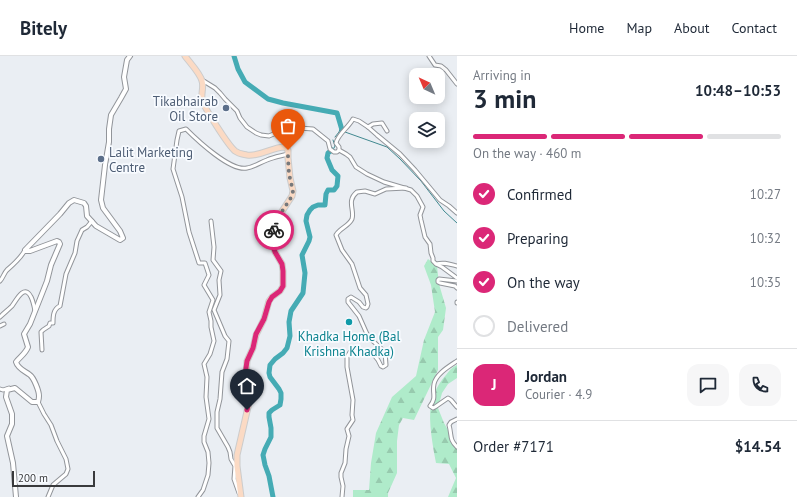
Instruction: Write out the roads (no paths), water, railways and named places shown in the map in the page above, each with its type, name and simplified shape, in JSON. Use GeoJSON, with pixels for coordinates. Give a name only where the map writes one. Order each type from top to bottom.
{"type":"FeatureCollection","features":[{"type":"Feature","properties":{"kind":"main road"},"geometry":{"type":"LineString","coordinates":[[185,56],[202,80],[202,100],[205,107],[236,152],[250,155],[283,147],[288,149],[289,174],[293,191],[292,196],[277,219],[273,239],[275,252],[282,264],[283,286],[269,302],[264,319],[256,334],[246,368],[246,377],[251,394],[237,455],[241,497]]}},
{"type":"Feature","properties":{"kind":"street"},"geometry":{"type":"LineString","coordinates":[[0,281],[14,262],[19,259],[25,250],[69,203],[74,200],[84,203],[86,206],[87,216],[96,226],[120,240],[123,238],[120,231],[103,208],[101,200],[111,115],[126,89],[124,77],[127,60],[130,56]]}},
{"type":"Feature","properties":{"kind":"street"},"geometry":{"type":"LineString","coordinates":[[429,56],[435,65],[441,66],[446,70],[457,84]]}},
{"type":"Feature","properties":{"kind":"street"},"geometry":{"type":"LineString","coordinates":[[202,80],[216,88],[237,111],[247,127],[256,133],[269,136],[286,130],[299,128],[313,129],[328,141],[330,149],[334,152],[339,150]]}},
{"type":"Feature","properties":{"kind":"street"},"geometry":{"type":"LineString","coordinates":[[457,212],[440,200],[400,154],[368,127],[353,119],[348,127],[340,134],[336,142],[339,150],[350,157],[356,167],[384,182],[406,188],[415,193],[423,207],[420,215],[425,237],[430,244],[433,261],[457,280]]}},
{"type":"Feature","properties":{"kind":"street"},"geometry":{"type":"LineString","coordinates":[[368,127],[373,124],[382,123],[387,131]]}},
{"type":"Feature","properties":{"kind":"street"},"geometry":{"type":"LineString","coordinates":[[213,300],[204,285],[209,275],[205,263],[200,262],[193,246],[182,197],[173,169],[179,131],[186,129],[208,150],[230,164],[242,168],[247,169],[268,159],[288,154]]}},
{"type":"Feature","properties":{"kind":"street"},"geometry":{"type":"LineString","coordinates":[[342,497],[343,486],[341,473],[345,463],[349,436],[347,429],[353,420],[353,400],[347,367],[347,357],[350,352],[353,351],[368,352],[374,355],[381,366],[383,367],[386,365],[385,352],[367,334],[359,316],[348,302],[348,299],[351,297],[359,302],[363,307],[368,307],[368,299],[360,288],[352,264],[342,250],[336,235],[350,222],[352,218],[353,212],[351,205],[353,195],[357,192],[365,191],[374,194],[386,189],[406,188]]}},
{"type":"Feature","properties":{"kind":"street"},"geometry":{"type":"LineString","coordinates":[[42,350],[41,332],[49,326],[50,323],[53,323],[53,314],[57,307],[60,306],[66,274],[75,253],[77,241],[82,230],[92,221]]}},
{"type":"Feature","properties":{"kind":"street"},"geometry":{"type":"LineString","coordinates":[[211,221],[214,247],[213,260],[221,271],[219,280],[220,295],[214,310],[225,336],[229,341],[227,359],[222,372],[220,399],[217,412],[217,428],[228,447],[231,459],[235,466],[234,479],[241,497]]}},
{"type":"Feature","properties":{"kind":"street"},"geometry":{"type":"LineString","coordinates":[[25,250],[26,252],[30,251],[57,241],[60,244],[50,265],[47,281],[30,324],[24,334],[28,349],[16,362],[18,367],[32,376],[39,395],[38,402],[51,425],[66,459],[68,469],[66,474],[53,485],[48,497]]}},
{"type":"Feature","properties":{"kind":"street"},"geometry":{"type":"LineString","coordinates":[[436,264],[446,263],[457,266]]}},
{"type":"Feature","properties":{"kind":"street"},"geometry":{"type":"LineString","coordinates":[[457,280],[438,280],[440,283],[455,286],[457,288]]}},
{"type":"Feature","properties":{"kind":"street"},"geometry":{"type":"LineString","coordinates":[[0,317],[22,293],[25,292],[30,294],[35,311]]}},
{"type":"Feature","properties":{"kind":"street"},"geometry":{"type":"LineString","coordinates":[[198,497],[203,490],[208,475],[209,464],[208,452],[204,442],[204,436],[209,419],[206,397],[207,377],[204,364],[210,354],[214,341],[209,312],[213,300],[220,295]]}},
{"type":"Feature","properties":{"kind":"street"},"geometry":{"type":"LineString","coordinates":[[457,362],[439,374],[434,385],[435,397],[430,406],[433,408],[448,398],[457,407]]}},
{"type":"Feature","properties":{"kind":"street"},"geometry":{"type":"LineString","coordinates":[[0,389],[15,388],[32,402],[38,402]]}},
{"type":"Feature","properties":{"kind":"street"},"geometry":{"type":"LineString","coordinates":[[15,388],[7,390],[6,397],[12,414],[12,424],[7,436],[13,463],[16,497]]}},
{"type":"Feature","properties":{"kind":"street"},"geometry":{"type":"LineString","coordinates":[[457,419],[449,425],[451,430],[451,440],[457,448]]}},
{"type":"Feature","properties":{"kind":"waterway"},"geometry":{"type":"LineString","coordinates":[[234,56],[238,69],[245,82],[268,99],[337,113],[342,130]]}},
{"type":"Feature","properties":{"kind":"waterway"},"geometry":{"type":"LineString","coordinates":[[335,137],[341,126]]}},
{"type":"Feature","properties":{"kind":"waterway"},"geometry":{"type":"LineString","coordinates":[[345,132],[387,147],[421,181],[444,211],[457,223]]}},
{"type":"Feature","properties":{"kind":"waterway"},"geometry":{"type":"LineString","coordinates":[[333,140],[335,146],[334,148]]}},
{"type":"Feature","properties":{"kind":"waterway"},"geometry":{"type":"LineString","coordinates":[[273,497],[263,455],[271,437],[269,413],[280,405],[281,393],[270,377],[270,365],[287,348],[290,336],[289,322],[291,311],[303,293],[305,273],[302,255],[310,237],[306,221],[307,215],[313,207],[325,205],[328,190],[334,190],[337,186],[338,176],[332,170],[327,158],[328,153],[332,150]]}},
{"type":"Feature","properties":{"kind":"place","name":"Tikabhairab Oil Store"},"geometry":{"type":"Point","coordinates":[226,108]}},
{"type":"Feature","properties":{"kind":"place","name":"Lalit Marketing Centre"},"geometry":{"type":"Point","coordinates":[101,159]}},
{"type":"Feature","properties":{"kind":"place","name":"Khadka Home (Bal Krishna Khadka)"},"geometry":{"type":"Point","coordinates":[349,322]}}]}
